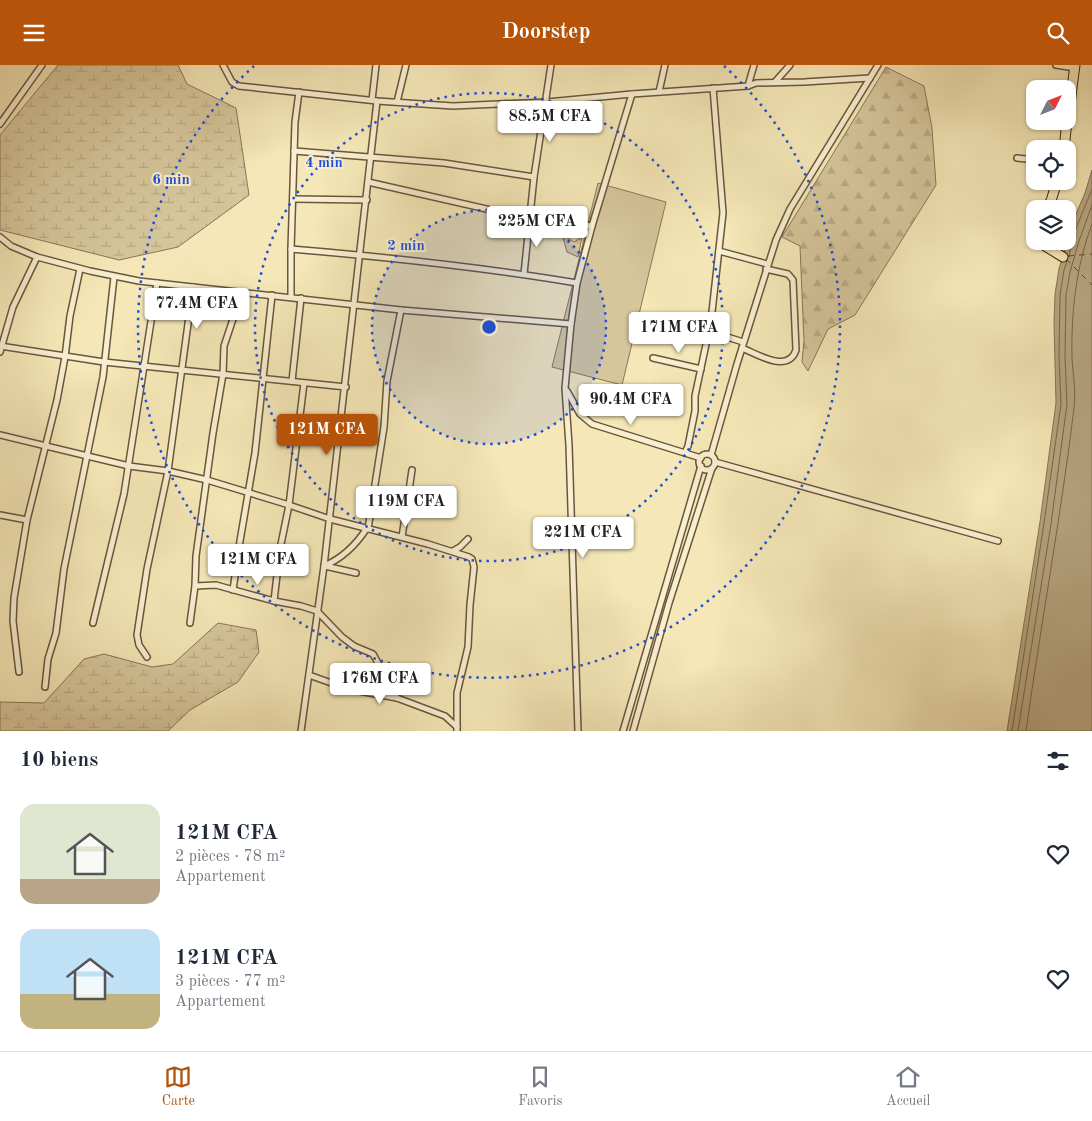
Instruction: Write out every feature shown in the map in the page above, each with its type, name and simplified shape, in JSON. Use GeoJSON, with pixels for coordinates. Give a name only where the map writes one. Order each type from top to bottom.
{"type":"FeatureCollection","features":[{"type":"Feature","properties":{"kind":"highway"},"geometry":{"type":"LineString","coordinates":[[1073,80],[1075,66]]}},
{"type":"Feature","properties":{"kind":"highway"},"geometry":{"type":"LineString","coordinates":[[1052,250],[1063,257]]}},
{"type":"Feature","properties":{"kind":"street"},"geometry":{"type":"LineString","coordinates":[[0,124],[42,65]]}},
{"type":"Feature","properties":{"kind":"street"},"geometry":{"type":"LineString","coordinates":[[223,65],[232,81],[239,86],[374,101],[453,106],[547,102],[748,86],[756,83],[870,78]]}},
{"type":"Feature","properties":{"kind":"street"},"geometry":{"type":"LineString","coordinates":[[301,731],[346,387],[367,200],[376,65]]}},
{"type":"Feature","properties":{"kind":"street"},"geometry":{"type":"LineString","coordinates":[[398,102],[406,65]]}},
{"type":"Feature","properties":{"kind":"street"},"geometry":{"type":"LineString","coordinates":[[524,274],[534,177],[547,102],[551,65]]}},
{"type":"Feature","properties":{"kind":"street"},"geometry":{"type":"LineString","coordinates":[[659,92],[665,65]]}},
{"type":"Feature","properties":{"kind":"street"},"geometry":{"type":"LineString","coordinates":[[748,86],[754,65]]}},
{"type":"Feature","properties":{"kind":"street"},"geometry":{"type":"LineString","coordinates":[[776,83],[790,65]]}},
{"type":"Feature","properties":{"kind":"street"},"geometry":{"type":"LineString","coordinates":[[878,65],[790,209],[776,240],[766,266],[711,455],[715,462],[998,541]]}},
{"type":"Feature","properties":{"kind":"street"},"geometry":{"type":"LineString","coordinates":[[1056,65],[1075,66]]}},
{"type":"Feature","properties":{"kind":"street"},"geometry":{"type":"LineString","coordinates":[[685,453],[695,411],[695,396],[709,332],[723,205],[713,88]]}},
{"type":"Feature","properties":{"kind":"street"},"geometry":{"type":"LineString","coordinates":[[291,297],[294,151],[299,92]]}},
{"type":"Feature","properties":{"kind":"street"},"geometry":{"type":"LineString","coordinates":[[578,731],[569,445],[565,388],[577,283],[592,226],[632,94]]}},
{"type":"Feature","properties":{"kind":"street"},"geometry":{"type":"LineString","coordinates":[[0,111],[6,114]]}},
{"type":"Feature","properties":{"kind":"street"},"geometry":{"type":"LineString","coordinates":[[294,151],[444,163],[534,177]]}},
{"type":"Feature","properties":{"kind":"street"},"geometry":{"type":"LineString","coordinates":[[1017,158],[1026,160]]}},
{"type":"Feature","properties":{"kind":"street"},"geometry":{"type":"LineString","coordinates":[[368,182],[530,219],[592,226]]}},
{"type":"Feature","properties":{"kind":"street"},"geometry":{"type":"LineString","coordinates":[[294,199],[367,200]]}},
{"type":"Feature","properties":{"kind":"street"},"geometry":{"type":"LineString","coordinates":[[0,237],[11,246],[37,257],[114,277],[401,310],[571,324]]}},
{"type":"Feature","properties":{"kind":"street"},"geometry":{"type":"LineString","coordinates":[[291,249],[524,274],[577,283]]}},
{"type":"Feature","properties":{"kind":"street"},"geometry":{"type":"LineString","coordinates":[[668,318],[743,345],[779,362],[791,359],[795,355],[793,280],[788,274],[719,251]]}},
{"type":"Feature","properties":{"kind":"street"},"geometry":{"type":"LineString","coordinates":[[37,257],[13,307],[1,348],[65,357],[346,387]]}},
{"type":"Feature","properties":{"kind":"street"},"geometry":{"type":"LineString","coordinates":[[19,672],[13,621],[14,598],[27,520],[46,446],[65,357],[70,316],[80,269]]}},
{"type":"Feature","properties":{"kind":"street"},"geometry":{"type":"LineString","coordinates":[[46,687],[48,659],[56,633],[64,569],[101,389],[114,277]]}},
{"type":"Feature","properties":{"kind":"street"},"geometry":{"type":"LineString","coordinates":[[93,623],[124,494],[157,283]]}},
{"type":"Feature","properties":{"kind":"street"},"geometry":{"type":"LineString","coordinates":[[147,657],[139,645],[137,635],[147,569],[168,471],[193,287]]}},
{"type":"Feature","properties":{"kind":"street"},"geometry":{"type":"LineString","coordinates":[[233,590],[255,453],[272,295]]}},
{"type":"Feature","properties":{"kind":"street"},"geometry":{"type":"LineString","coordinates":[[292,381],[301,298]]}},
{"type":"Feature","properties":{"kind":"street"},"geometry":{"type":"LineString","coordinates":[[324,566],[343,555],[358,543],[368,529],[384,427],[387,381],[401,310]]}},
{"type":"Feature","properties":{"kind":"street"},"geometry":{"type":"LineString","coordinates":[[190,623],[196,586],[196,555],[223,373],[224,346],[233,319]]}},
{"type":"Feature","properties":{"kind":"street"},"geometry":{"type":"LineString","coordinates":[[652,358],[701,369]]}},
{"type":"Feature","properties":{"kind":"street"},"geometry":{"type":"LineString","coordinates":[[274,601],[280,549],[289,505],[304,383]]}},
{"type":"Feature","properties":{"kind":"street"},"geometry":{"type":"LineString","coordinates":[[565,388],[580,414],[592,424],[685,453],[701,457],[707,454],[711,455]]}},
{"type":"Feature","properties":{"kind":"street"},"geometry":{"type":"LineString","coordinates":[[0,435],[129,466],[168,471],[207,480],[330,519],[402,537],[469,557],[472,559],[474,567],[468,647],[457,696],[457,729]]}},
{"type":"Feature","properties":{"kind":"street"},"geometry":{"type":"LineString","coordinates":[[623,731],[701,466],[701,457]]}},
{"type":"Feature","properties":{"kind":"street"},"geometry":{"type":"LineString","coordinates":[[633,731],[670,603],[715,462]]}},
{"type":"Feature","properties":{"kind":"street"},"geometry":{"type":"LineString","coordinates":[[701,466],[706,469],[712,468]]}},
{"type":"Feature","properties":{"kind":"street"},"geometry":{"type":"LineString","coordinates":[[402,537],[412,470]]}},
{"type":"Feature","properties":{"kind":"street"},"geometry":{"type":"LineString","coordinates":[[0,515],[27,520]]}},
{"type":"Feature","properties":{"kind":"street"},"geometry":{"type":"LineString","coordinates":[[452,551],[460,547],[468,539]]}},
{"type":"Feature","properties":{"kind":"street"},"geometry":{"type":"LineString","coordinates":[[324,566],[356,573]]}},
{"type":"Feature","properties":{"kind":"street"},"geometry":{"type":"LineString","coordinates":[[196,586],[216,585],[317,611],[347,641],[375,656],[396,698]]}},
{"type":"Feature","properties":{"kind":"street"},"geometry":{"type":"LineString","coordinates":[[309,675],[348,689],[396,698],[445,716],[457,729]]}},
{"type":"Feature","properties":{"kind":"green space"},"geometry":{"type":"Polygon","coordinates":[[[58,65],[178,65],[187,84],[236,108],[249,195],[178,247],[119,260],[0,230],[0,135],[58,65]]]}},
{"type":"Feature","properties":{"kind":"green space"},"geometry":{"type":"Polygon","coordinates":[[[886,67],[924,86],[932,128],[936,185],[855,315],[828,329],[808,371],[802,362],[804,341],[800,246],[782,237],[886,67]]]}},
{"type":"Feature","properties":{"kind":"green space"},"geometry":{"type":"Polygon","coordinates":[[[598,183],[666,202],[622,385],[552,367],[598,183]]]}},
{"type":"Feature","properties":{"kind":"green space"},"geometry":{"type":"Polygon","coordinates":[[[562,234],[574,242],[582,237],[578,257],[567,252],[562,234]]]}},
{"type":"Feature","properties":{"kind":"green space"},"geometry":{"type":"Polygon","coordinates":[[[218,623],[256,630],[259,652],[238,682],[190,710],[168,731],[0,731],[0,702],[44,703],[84,659],[104,654],[152,667],[173,664],[218,623]]]}},
{"type":"Feature","properties":{"kind":"water"},"geometry":{"type":"Polygon","coordinates":[[[1092,170],[1092,731],[1007,731],[1040,522],[1056,403],[1055,294],[1065,250],[1076,250],[1076,214],[1092,170]]]}},
{"type":"Feature","properties":{"kind":"ferry route"},"geometry":{"type":"LineString","coordinates":[[1068,256],[1092,254]]}},
{"type":"Feature","properties":{"kind":"ferry route"},"geometry":{"type":"LineString","coordinates":[[1066,259],[1092,285]]}}]}
